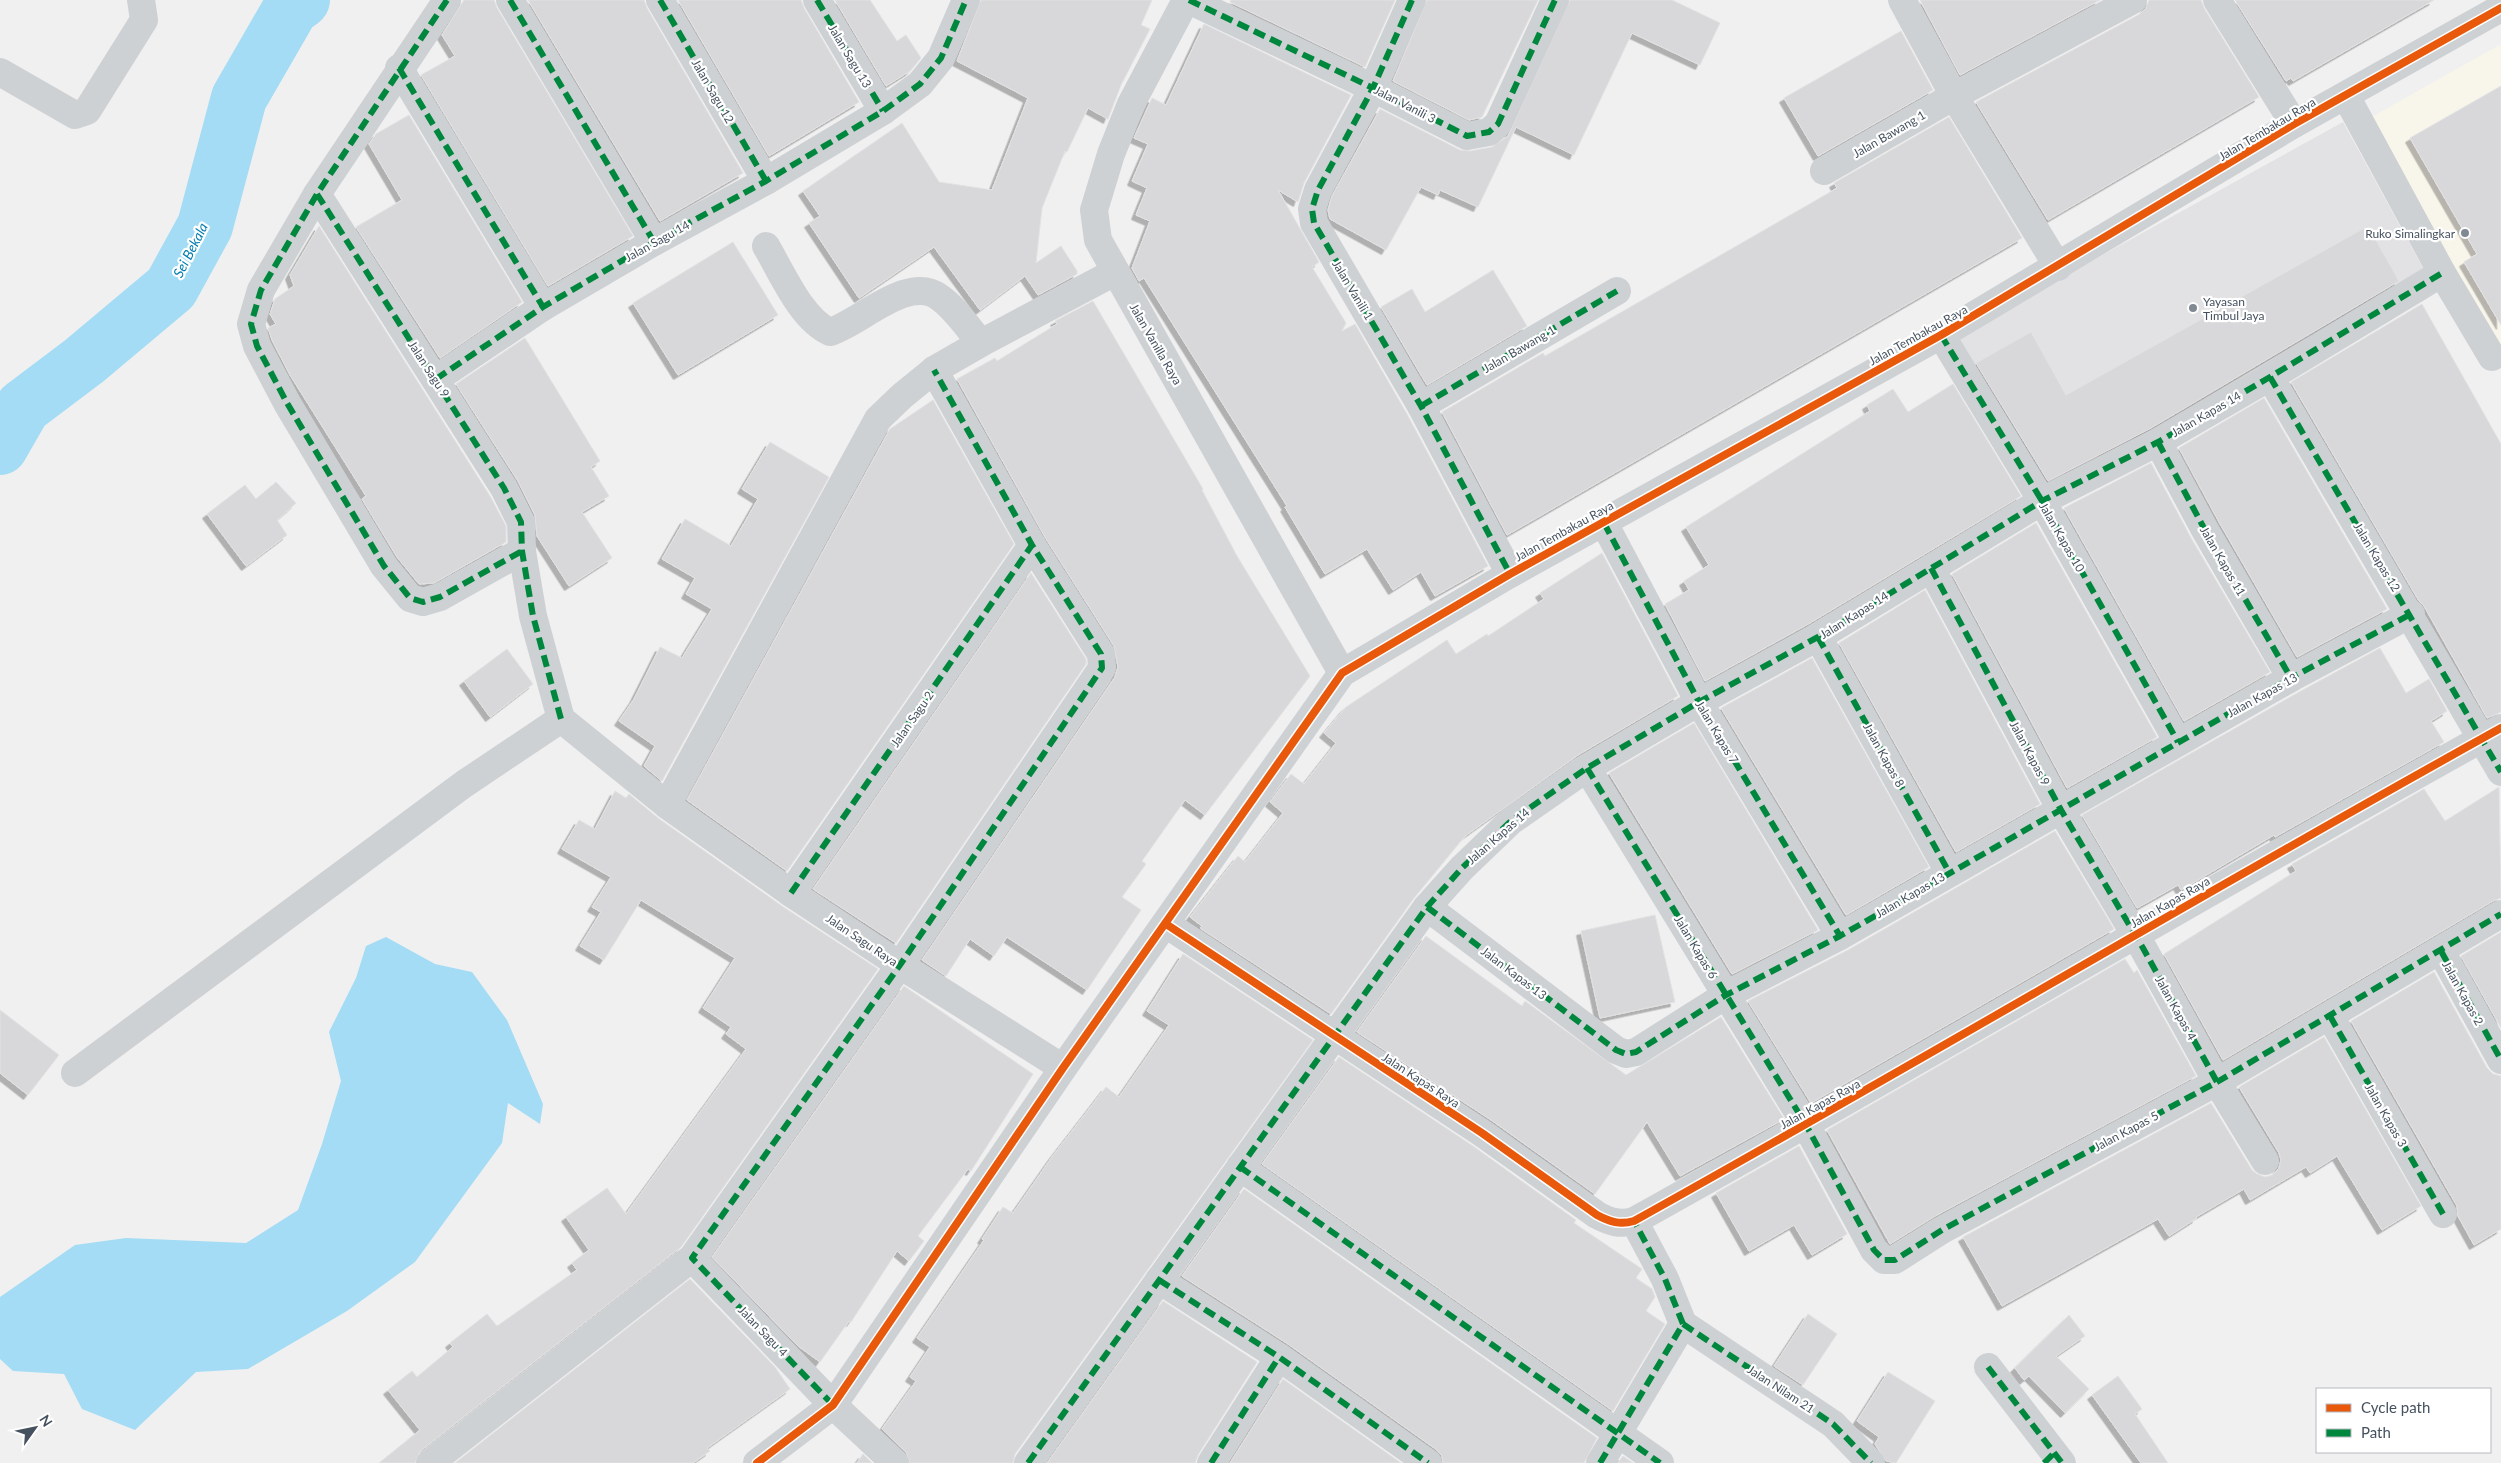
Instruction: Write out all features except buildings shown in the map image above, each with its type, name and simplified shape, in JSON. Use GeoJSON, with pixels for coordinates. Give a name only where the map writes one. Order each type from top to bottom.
{"type":"FeatureCollection","features":[{"type":"Feature","properties":{"kind":"street"},"geometry":{"type":"LineString","coordinates":[[0,72],[75,115],[87,111],[144,20],[142,0]]}},
{"type":"Feature","properties":{"kind":"street"},"geometry":{"type":"LineString","coordinates":[[447,0],[431,26],[399,68],[317,194],[261,290],[251,324],[257,346],[287,403],[384,566],[410,598],[423,602],[440,597],[522,551]]}},
{"type":"Feature","properties":{"kind":"street"},"geometry":{"type":"LineString","coordinates":[[510,0],[654,242]]}},
{"type":"Feature","properties":{"kind":"street","name":"Jalan Sagu 12"},"geometry":{"type":"LineString","coordinates":[[660,0],[766,181]]}},
{"type":"Feature","properties":{"kind":"street","name":"Jalan Sagu 13"},"geometry":{"type":"LineString","coordinates":[[817,0],[883,111]]}},
{"type":"Feature","properties":{"kind":"street","name":"Jalan Sagu 14"},"geometry":{"type":"LineString","coordinates":[[436,379],[543,308],[654,242],[766,181],[883,111],[920,84],[941,58],[966,0]]}},
{"type":"Feature","properties":{"kind":"street","name":"Jalan Vanili 3"},"geometry":{"type":"LineString","coordinates":[[1187,0],[1372,88],[1467,136],[1489,132],[1498,124],[1555,0]]}},
{"type":"Feature","properties":{"kind":"street","name":"Jalan Vanilla Raya"},"geometry":{"type":"LineString","coordinates":[[1187,0],[1131,104],[1111,154],[1094,210],[1098,240],[1342,673]]}},
{"type":"Feature","properties":{"kind":"street","name":"Jalan Vanili 1"},"geometry":{"type":"LineString","coordinates":[[1412,0],[1372,88],[1318,190],[1312,209],[1314,222],[1421,406],[1510,574]]}},
{"type":"Feature","properties":{"kind":"street"},"geometry":{"type":"LineString","coordinates":[[1902,0],[1954,96],[2058,267]]}},
{"type":"Feature","properties":{"kind":"street","name":"Jalan Bawang 1"},"geometry":{"type":"LineString","coordinates":[[1824,171],[1954,96],[2134,0]]}},
{"type":"Feature","properties":{"kind":"street"},"geometry":{"type":"LineString","coordinates":[[2217,0],[2294,124]]}},
{"type":"Feature","properties":{"kind":"street","name":"Jalan Tembakau Raya"},"geometry":{"type":"LineString","coordinates":[[1342,673],[1510,574],[1941,335],[2058,267],[2294,124],[2501,8]]}},
{"type":"Feature","properties":{"kind":"street"},"geometry":{"type":"LineString","coordinates":[[399,68],[543,308]]}},
{"type":"Feature","properties":{"kind":"street"},"geometry":{"type":"LineString","coordinates":[[2346,96],[2442,273],[2498,360]]}},
{"type":"Feature","properties":{"kind":"street","name":"Jalan Sagu 9"},"geometry":{"type":"LineString","coordinates":[[317,194],[504,488],[521,522],[522,551],[533,616],[560,718]]}},
{"type":"Feature","properties":{"kind":"street"},"geometry":{"type":"LineString","coordinates":[[766,246],[807,314],[819,327],[830,332],[841,328],[898,295],[913,290],[939,296],[981,343]]}},
{"type":"Feature","properties":{"kind":"street"},"geometry":{"type":"LineString","coordinates":[[667,805],[878,419],[902,396],[934,370],[1115,272]]}},
{"type":"Feature","properties":{"kind":"street","name":"Jalan Kapas 14"},"geometry":{"type":"LineString","coordinates":[[1028,1463],[1427,907],[1462,868],[1512,821],[1587,768],[1699,702],[1818,637],[2042,501],[2158,442],[2442,273]]}},
{"type":"Feature","properties":{"kind":"street","name":"Jalan Bawang 1"},"geometry":{"type":"LineString","coordinates":[[1421,406],[1617,291]]}},
{"type":"Feature","properties":{"kind":"street","name":"Jalan Kapas 10"},"geometry":{"type":"LineString","coordinates":[[1941,335],[2042,501],[2178,742]]}},
{"type":"Feature","properties":{"kind":"street"},"geometry":{"type":"LineString","coordinates":[[430,1463],[692,1258],[900,965],[1102,668],[1101,654],[1032,545],[934,370]]}},
{"type":"Feature","properties":{"kind":"street","name":"Jalan Kapas 12"},"geometry":{"type":"LineString","coordinates":[[2270,377],[2411,614],[2492,733],[2501,772]]}},
{"type":"Feature","properties":{"kind":"street","name":"Jalan Kapas 11"},"geometry":{"type":"LineString","coordinates":[[2158,442],[2205,530],[2291,678]]}},
{"type":"Feature","properties":{"kind":"street","name":"Jalan Kapas 7"},"geometry":{"type":"LineString","coordinates":[[1604,523],[1699,702],[1840,936]]}},
{"type":"Feature","properties":{"kind":"street","name":"Jalan Sagu 2"},"geometry":{"type":"LineString","coordinates":[[792,893],[1032,545]]}},
{"type":"Feature","properties":{"kind":"street","name":"Jalan Kapas 9"},"geometry":{"type":"LineString","coordinates":[[1931,568],[2061,810],[2135,935]]}},
{"type":"Feature","properties":{"kind":"street","name":"Jalan Kapas 13"},"geometry":{"type":"LineString","coordinates":[[1427,907],[1616,1050],[1626,1054],[1636,1052],[1726,994],[1840,936],[2291,678],[2411,614]]}},
{"type":"Feature","properties":{"kind":"street","name":"Jalan Kapas 8"},"geometry":{"type":"LineString","coordinates":[[1818,637],[1949,872]]}},
{"type":"Feature","properties":{"kind":"street"},"geometry":{"type":"LineString","coordinates":[[757,1463],[833,1405],[1063,1068],[1342,673]]}},
{"type":"Feature","properties":{"kind":"street"},"geometry":{"type":"LineString","coordinates":[[75,1073],[464,784],[560,718]]}},
{"type":"Feature","properties":{"kind":"street","name":"Jalan Sagu Raya"},"geometry":{"type":"LineString","coordinates":[[560,718],[667,805],[792,893],[900,965],[1063,1068]]}},
{"type":"Feature","properties":{"kind":"street","name":"Jalan Kapas Raya"},"geometry":{"type":"LineString","coordinates":[[1166,924],[1482,1133],[1597,1215],[1609,1222],[1624,1224],[1634,1221],[1806,1125],[2045,989],[2135,935],[2492,733]]}},
{"type":"Feature","properties":{"kind":"street","name":"Jalan Kapas 6"},"geometry":{"type":"LineString","coordinates":[[1587,768],[1806,1125]]}},
{"type":"Feature","properties":{"kind":"street","name":"Jalan Kapas 5"},"geometry":{"type":"LineString","coordinates":[[1806,1125],[1874,1250],[1884,1260],[1895,1260],[1942,1230],[2217,1082],[2501,914]]}},
{"type":"Feature","properties":{"kind":"street","name":"Jalan Kapas 4"},"geometry":{"type":"LineString","coordinates":[[2135,935],[2217,1082],[2265,1161]]}},
{"type":"Feature","properties":{"kind":"street","name":"Jalan Kapas 2"},"geometry":{"type":"LineString","coordinates":[[2440,951],[2501,1060]]}},
{"type":"Feature","properties":{"kind":"street","name":"Jalan Kapas 3"},"geometry":{"type":"LineString","coordinates":[[2330,1016],[2442,1214]]}},
{"type":"Feature","properties":{"kind":"street"},"geometry":{"type":"LineString","coordinates":[[1240,1168],[1660,1463]]}},
{"type":"Feature","properties":{"kind":"street"},"geometry":{"type":"LineString","coordinates":[[1600,1463],[1619,1435],[1684,1324],[1666,1279],[1634,1221]]}},
{"type":"Feature","properties":{"kind":"street","name":"Jalan Sagu 4"},"geometry":{"type":"LineString","coordinates":[[692,1258],[833,1405],[895,1463]]}},
{"type":"Feature","properties":{"kind":"street"},"geometry":{"type":"LineString","coordinates":[[1159,1280],[1279,1357],[1428,1463]]}},
{"type":"Feature","properties":{"kind":"street","name":"Jalan Nilam 21"},"geometry":{"type":"LineString","coordinates":[[1684,1324],[1833,1424],[1871,1463]]}},
{"type":"Feature","properties":{"kind":"street"},"geometry":{"type":"LineString","coordinates":[[1211,1463],[1279,1357]]}},
{"type":"Feature","properties":{"kind":"street"},"geometry":{"type":"LineString","coordinates":[[1988,1367],[2053,1459]]}},
{"type":"Feature","properties":{"kind":"shaded area","name":"Ruko Simalingkar"},"geometry":{"type":"Polygon","coordinates":[[[2501,44],[2501,346],[2494,350],[2368,119],[2501,44]]]}},
{"type":"Feature","properties":{"kind":"shaded area","name":"Yayasan Timbul Jaya"},"geometry":{"type":"Polygon","coordinates":[[[2343,122],[2429,279],[2043,493],[1956,336],[2343,122]]]}},
{"type":"Feature","properties":{"kind":"water"},"geometry":{"type":"Polygon","coordinates":[[[386,937],[435,964],[472,972],[507,1020],[543,1104],[540,1124],[508,1103],[502,1143],[415,1262],[347,1311],[248,1369],[196,1372],[135,1430],[82,1409],[64,1374],[13,1371],[0,1359],[0,1297],[75,1245],[126,1238],[246,1243],[298,1210],[322,1144],[341,1081],[329,1032],[356,978],[366,946],[386,937]]]}},
{"type":"Feature","properties":{"kind":"waterway","name":"Sei Bekala"},"geometry":{"type":"LineString","coordinates":[[0,447],[23,407],[84,361],[171,288],[205,226],[239,98],[291,8],[302,0]]}},
{"type":"Feature","properties":{"kind":"marked path"},"geometry":{"type":"LineString","coordinates":[[447,0],[317,194],[261,290],[251,324],[257,346],[287,403],[384,566],[410,598],[423,602],[440,597],[522,551]]}},
{"type":"Feature","properties":{"kind":"marked path"},"geometry":{"type":"LineString","coordinates":[[510,0],[654,242]]}},
{"type":"Feature","properties":{"kind":"marked path"},"geometry":{"type":"LineString","coordinates":[[660,0],[766,181]]}},
{"type":"Feature","properties":{"kind":"marked path"},"geometry":{"type":"LineString","coordinates":[[817,0],[883,111]]}},
{"type":"Feature","properties":{"kind":"marked path"},"geometry":{"type":"LineString","coordinates":[[436,379],[543,307],[654,242],[766,181],[883,111],[920,84],[941,58],[966,0]]}},
{"type":"Feature","properties":{"kind":"marked path"},"geometry":{"type":"LineString","coordinates":[[1189,0],[1373,88],[1467,136],[1489,132],[1498,124],[1555,0]]}},
{"type":"Feature","properties":{"kind":"marked path"},"geometry":{"type":"LineString","coordinates":[[1412,0],[1373,88],[1318,190],[1312,209],[1314,223],[1421,406],[1510,574]]}},
{"type":"Feature","properties":{"kind":"marked path"},"geometry":{"type":"LineString","coordinates":[[399,68],[543,307]]}},
{"type":"Feature","properties":{"kind":"marked path"},"geometry":{"type":"LineString","coordinates":[[317,194],[504,488],[521,522],[522,551],[533,616],[561,719]]}},
{"type":"Feature","properties":{"kind":"marked path"},"geometry":{"type":"LineString","coordinates":[[1028,1463],[1427,907],[1462,868],[1511,821],[1587,768],[1699,702],[1818,637],[2042,501],[2158,442],[2442,273]]}},
{"type":"Feature","properties":{"kind":"marked path"},"geometry":{"type":"LineString","coordinates":[[1421,406],[1617,291]]}},
{"type":"Feature","properties":{"kind":"marked path"},"geometry":{"type":"LineString","coordinates":[[1941,335],[2042,501],[2178,742]]}},
{"type":"Feature","properties":{"kind":"marked path"},"geometry":{"type":"LineString","coordinates":[[833,1405],[692,1258],[900,965],[1102,668],[1101,654],[1032,545],[934,370]]}},
{"type":"Feature","properties":{"kind":"marked path"},"geometry":{"type":"LineString","coordinates":[[2270,377],[2501,772]]}},
{"type":"Feature","properties":{"kind":"marked path"},"geometry":{"type":"LineString","coordinates":[[2158,442],[2205,530],[2291,678]]}},
{"type":"Feature","properties":{"kind":"marked path"},"geometry":{"type":"LineString","coordinates":[[1604,523],[1699,702],[1840,936]]}},
{"type":"Feature","properties":{"kind":"marked path"},"geometry":{"type":"LineString","coordinates":[[791,893],[1032,545]]}},
{"type":"Feature","properties":{"kind":"marked path"},"geometry":{"type":"LineString","coordinates":[[1931,568],[2061,810],[2143,948],[2217,1082]]}},
{"type":"Feature","properties":{"kind":"marked path"},"geometry":{"type":"LineString","coordinates":[[1427,907],[1616,1050],[1626,1054],[1636,1052],[1726,995],[1840,936],[2291,678],[2411,614]]}},
{"type":"Feature","properties":{"kind":"marked path"},"geometry":{"type":"LineString","coordinates":[[1818,637],[1949,872]]}},
{"type":"Feature","properties":{"kind":"marked path"},"geometry":{"type":"LineString","coordinates":[[1587,768],[1806,1125],[1874,1250],[1884,1260],[1895,1260],[1942,1230],[2217,1082],[2501,914]]}},
{"type":"Feature","properties":{"kind":"marked path"},"geometry":{"type":"LineString","coordinates":[[2441,951],[2501,1060]]}},
{"type":"Feature","properties":{"kind":"marked path"},"geometry":{"type":"LineString","coordinates":[[2330,1016],[2443,1214]]}},
{"type":"Feature","properties":{"kind":"marked path"},"geometry":{"type":"LineString","coordinates":[[1240,1167],[1660,1463]]}},
{"type":"Feature","properties":{"kind":"marked path"},"geometry":{"type":"LineString","coordinates":[[1600,1463],[1683,1324],[1665,1279],[1634,1221]]}},
{"type":"Feature","properties":{"kind":"marked path"},"geometry":{"type":"LineString","coordinates":[[1159,1280],[1279,1357],[1428,1463]]}},
{"type":"Feature","properties":{"kind":"marked path"},"geometry":{"type":"LineString","coordinates":[[1683,1324],[1833,1424],[1871,1463]]}},
{"type":"Feature","properties":{"kind":"marked path"},"geometry":{"type":"LineString","coordinates":[[1211,1463],[1279,1357]]}},
{"type":"Feature","properties":{"kind":"marked path"},"geometry":{"type":"LineString","coordinates":[[1988,1367],[2062,1463]]}},
{"type":"Feature","properties":{"kind":"marked path"},"geometry":{"type":"LineString","coordinates":[[2044,1463],[2055,1452]]}},
{"type":"Feature","properties":{"kind":"cycle path"},"geometry":{"type":"LineString","coordinates":[[757,1463],[833,1405],[1063,1068],[1342,673],[1510,574],[1941,335],[2294,124],[2501,8]]}},
{"type":"Feature","properties":{"kind":"cycle path"},"geometry":{"type":"LineString","coordinates":[[1166,924],[1482,1133],[1597,1215],[1615,1222],[1624,1223],[1634,1221],[1743,1160],[2501,728]]}},
{"type":"Feature","properties":{"kind":"place","name":"Ruko Simalingkar"},"geometry":{"type":"Point","coordinates":[2465,233]}},
{"type":"Feature","properties":{"kind":"place","name":"Yayasan Timbul Jaya"},"geometry":{"type":"Point","coordinates":[2193,308]}}]}
